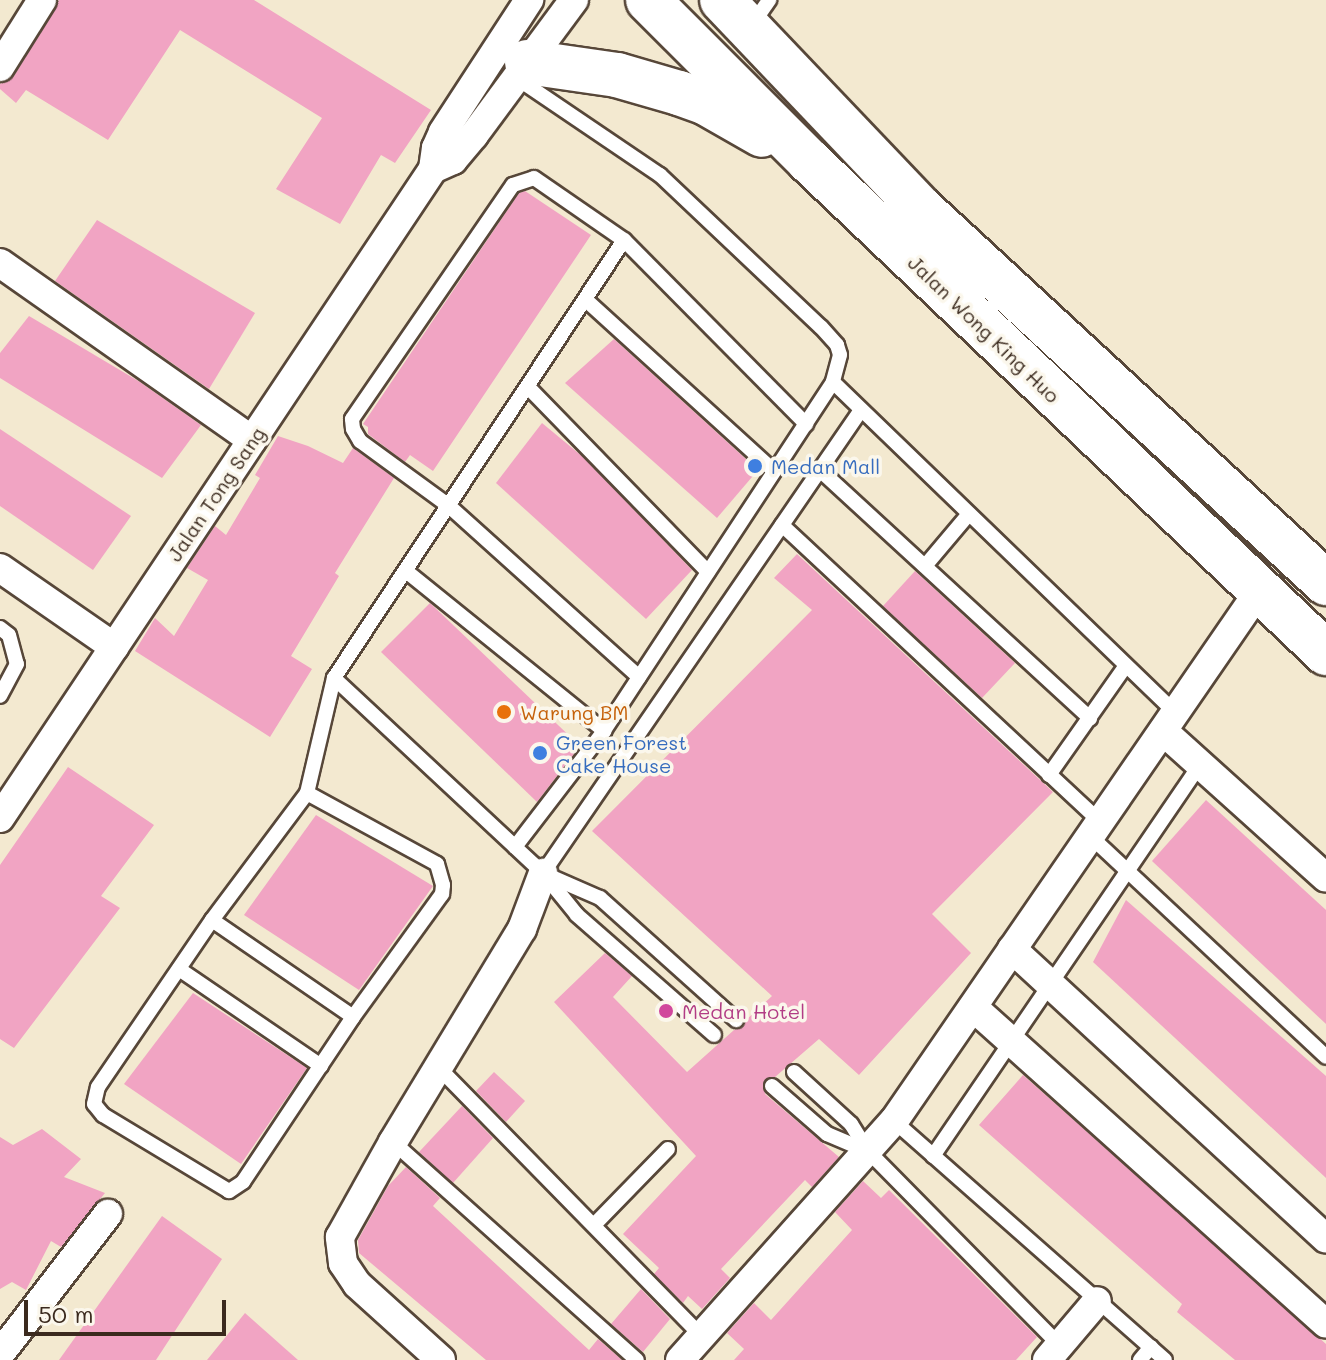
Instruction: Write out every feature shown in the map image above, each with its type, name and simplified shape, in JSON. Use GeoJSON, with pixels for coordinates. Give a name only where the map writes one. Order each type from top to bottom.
{"type":"FeatureCollection","features":[{"type":"Feature","properties":{"kind":"main road","name":"Jalan Wong King Huo"},"geometry":{"type":"LineString","coordinates":[[648,0],[809,161],[1326,653]]}},
{"type":"Feature","properties":{"kind":"main road"},"geometry":{"type":"LineString","coordinates":[[742,8],[920,208],[1326,583]]}},
{"type":"Feature","properties":{"kind":"main road"},"geometry":{"type":"LineString","coordinates":[[521,70],[617,75],[679,93],[706,103],[809,161]]}},
{"type":"Feature","properties":{"kind":"street"},"geometry":{"type":"LineString","coordinates":[[0,67],[42,0]]}},
{"type":"Feature","properties":{"kind":"street","name":"Jalan Tong Sang"},"geometry":{"type":"LineString","coordinates":[[2,812],[433,169],[436,148],[443,132],[529,0]]}},
{"type":"Feature","properties":{"kind":"street","name":"Jalan Tong Sang"},"geometry":{"type":"LineString","coordinates":[[433,169],[453,160],[574,0]]}},
{"type":"Feature","properties":{"kind":"street"},"geometry":{"type":"LineString","coordinates":[[0,263],[252,440]]}},
{"type":"Feature","properties":{"kind":"street"},"geometry":{"type":"LineString","coordinates":[[0,568],[114,647]]}},
{"type":"Feature","properties":{"kind":"street"},"geometry":{"type":"LineString","coordinates":[[680,1360],[894,1121],[1259,591]]}},
{"type":"Feature","properties":{"kind":"street"},"geometry":{"type":"LineString","coordinates":[[1169,721],[1200,764],[1326,878]]}},
{"type":"Feature","properties":{"kind":"street"},"geometry":{"type":"LineString","coordinates":[[441,1360],[357,1284],[339,1252],[347,1220],[522,929],[543,873]]}},
{"type":"Feature","properties":{"kind":"street"},"geometry":{"type":"LineString","coordinates":[[1012,949],[1326,1239]]}},
{"type":"Feature","properties":{"kind":"street"},"geometry":{"type":"LineString","coordinates":[[973,1007],[1326,1324]]}},
{"type":"Feature","properties":{"kind":"street"},"geometry":{"type":"LineString","coordinates":[[0,1354],[108,1214]]}},
{"type":"Feature","properties":{"kind":"street"},"geometry":{"type":"LineString","coordinates":[[1053,1353],[1097,1301]]}},
{"type":"Feature","properties":{"kind":"lane"},"geometry":{"type":"LineString","coordinates":[[515,847],[604,731],[833,382],[840,355],[837,345],[821,327],[660,175],[521,70]]}},
{"type":"Feature","properties":{"kind":"lane"},"geometry":{"type":"LineString","coordinates":[[639,677],[449,506],[360,441],[353,429],[352,419],[513,185],[527,179],[542,181],[624,240],[806,424]]}},
{"type":"Feature","properties":{"kind":"lane"},"geometry":{"type":"LineString","coordinates":[[307,793],[437,864],[442,876],[442,894],[353,1017],[243,1182],[229,1191],[103,1115],[94,1104],[98,1087],[212,920],[307,793],[334,678],[624,240]]}},
{"type":"Feature","properties":{"kind":"lane"},"geometry":{"type":"LineString","coordinates":[[586,300],[774,471]]}},
{"type":"Feature","properties":{"kind":"lane"},"geometry":{"type":"LineString","coordinates":[[833,382],[1125,667],[1169,721]]}},
{"type":"Feature","properties":{"kind":"lane"},"geometry":{"type":"LineString","coordinates":[[528,387],[708,572]]}},
{"type":"Feature","properties":{"kind":"lane"},"geometry":{"type":"LineString","coordinates":[[543,873],[861,410]]}},
{"type":"Feature","properties":{"kind":"lane"},"geometry":{"type":"LineString","coordinates":[[820,470],[1090,718]]}},
{"type":"Feature","properties":{"kind":"lane"},"geometry":{"type":"LineString","coordinates":[[925,566],[969,514]]}},
{"type":"Feature","properties":{"kind":"lane"},"geometry":{"type":"LineString","coordinates":[[782,525],[1049,775],[1127,871],[1326,1057]]}},
{"type":"Feature","properties":{"kind":"lane"},"geometry":{"type":"LineString","coordinates":[[406,571],[604,731]]}},
{"type":"Feature","properties":{"kind":"lane"},"geometry":{"type":"LineString","coordinates":[[0,628],[9,635],[17,664],[0,696]]}},
{"type":"Feature","properties":{"kind":"lane"},"geometry":{"type":"LineString","coordinates":[[1049,775],[1125,667]]}},
{"type":"Feature","properties":{"kind":"lane"},"geometry":{"type":"LineString","coordinates":[[334,678],[543,873],[577,915],[714,1035]]}},
{"type":"Feature","properties":{"kind":"lane"},"geometry":{"type":"LineString","coordinates":[[933,1156],[1200,764]]}},
{"type":"Feature","properties":{"kind":"lane"},"geometry":{"type":"LineString","coordinates":[[543,873],[600,898],[736,1020]]}},
{"type":"Feature","properties":{"kind":"lane"},"geometry":{"type":"LineString","coordinates":[[212,920],[353,1017]]}},
{"type":"Feature","properties":{"kind":"lane"},"geometry":{"type":"LineString","coordinates":[[179,969],[321,1066]]}},
{"type":"Feature","properties":{"kind":"lane"},"geometry":{"type":"LineString","coordinates":[[439,1068],[701,1336]]}},
{"type":"Feature","properties":{"kind":"lane"},"geometry":{"type":"LineString","coordinates":[[794,1072],[851,1124],[868,1151],[1053,1353]]}},
{"type":"Feature","properties":{"kind":"lane"},"geometry":{"type":"LineString","coordinates":[[772,1086],[827,1134],[868,1151]]}},
{"type":"Feature","properties":{"kind":"lane"},"geometry":{"type":"LineString","coordinates":[[894,1121],[1165,1360]]}},
{"type":"Feature","properties":{"kind":"lane"},"geometry":{"type":"LineString","coordinates":[[393,1142],[637,1360]]}},
{"type":"Feature","properties":{"kind":"lane"},"geometry":{"type":"LineString","coordinates":[[594,1225],[668,1149]]}},
{"type":"Feature","properties":{"kind":"lane"},"geometry":{"type":"LineString","coordinates":[[1140,1360],[1151,1347]]}},
{"type":"Feature","properties":{"kind":"building"},"geometry":{"type":"Polygon","coordinates":[[[59,0],[254,0],[431,110],[395,163],[381,155],[340,224],[276,189],[322,118],[180,30],[108,140],[26,90],[16,103],[0,89],[0,84],[14,76],[59,0]]]}},
{"type":"Feature","properties":{"kind":"building"},"geometry":{"type":"Polygon","coordinates":[[[525,191],[591,235],[433,471],[410,455],[405,462],[368,434],[368,427],[363,424],[519,193],[525,191]]]}},
{"type":"Feature","properties":{"kind":"building"},"geometry":{"type":"Polygon","coordinates":[[[97,220],[255,313],[209,389],[55,281],[97,220]]]}},
{"type":"Feature","properties":{"kind":"building"},"geometry":{"type":"Polygon","coordinates":[[[29,316],[140,382],[201,425],[162,478],[0,378],[0,353],[29,316]]]}},
{"type":"Feature","properties":{"kind":"building"},"geometry":{"type":"Polygon","coordinates":[[[614,339],[758,470],[717,518],[565,383],[614,339]]]}},
{"type":"Feature","properties":{"kind":"building"},"geometry":{"type":"Polygon","coordinates":[[[542,423],[583,457],[692,570],[646,619],[496,483],[542,423]]]}},
{"type":"Feature","properties":{"kind":"building"},"geometry":{"type":"Polygon","coordinates":[[[0,429],[131,516],[93,570],[0,506],[0,429]]]}},
{"type":"Feature","properties":{"kind":"building"},"geometry":{"type":"Polygon","coordinates":[[[278,436],[343,463],[353,448],[394,478],[335,573],[339,576],[291,656],[312,669],[270,737],[135,651],[155,618],[174,636],[208,580],[187,568],[215,526],[226,535],[260,478],[255,475],[278,436]]]}},
{"type":"Feature","properties":{"kind":"building"},"geometry":{"type":"Polygon","coordinates":[[[797,554],[1053,792],[932,914],[971,953],[859,1075],[819,1039],[775,1077],[764,1080],[765,1094],[839,1157],[812,1187],[805,1180],[721,1269],[730,1278],[702,1309],[688,1296],[683,1303],[654,1274],[659,1268],[623,1234],[696,1156],[554,1002],[605,953],[632,976],[613,997],[687,1072],[734,1030],[743,1027],[746,1020],[772,996],[592,831],[812,610],[774,578],[797,554]]]}},
{"type":"Feature","properties":{"kind":"building"},"geometry":{"type":"Polygon","coordinates":[[[915,571],[1015,663],[982,698],[883,606],[915,571]]]}},
{"type":"Feature","properties":{"kind":"building"},"geometry":{"type":"Polygon","coordinates":[[[430,603],[580,746],[537,802],[381,652],[430,603]]]}},
{"type":"Feature","properties":{"kind":"building"},"geometry":{"type":"Polygon","coordinates":[[[68,767],[154,825],[101,896],[120,908],[14,1048],[0,1039],[0,865],[68,767]]]}},
{"type":"Feature","properties":{"kind":"building"},"geometry":{"type":"Polygon","coordinates":[[[1206,800],[1326,910],[1326,1024],[1152,861],[1206,800]]]}},
{"type":"Feature","properties":{"kind":"building"},"geometry":{"type":"Polygon","coordinates":[[[316,815],[433,886],[359,990],[244,915],[316,815]]]}},
{"type":"Feature","properties":{"kind":"building"},"geometry":{"type":"Polygon","coordinates":[[[1126,900],[1326,1076],[1326,1178],[1093,962],[1126,900]]]}},
{"type":"Feature","properties":{"kind":"building"},"geometry":{"type":"Polygon","coordinates":[[[193,993],[307,1068],[241,1164],[124,1084],[193,993]]]}},
{"type":"Feature","properties":{"kind":"building"},"geometry":{"type":"Polygon","coordinates":[[[494,1072],[525,1101],[506,1122],[476,1091],[494,1072]]]}},
{"type":"Feature","properties":{"kind":"building"},"geometry":{"type":"Polygon","coordinates":[[[1023,1075],[1326,1344],[1326,1360],[1235,1360],[1177,1312],[1182,1304],[979,1125],[1023,1075]]]}},
{"type":"Feature","properties":{"kind":"building"},"geometry":{"type":"Polygon","coordinates":[[[462,1106],[493,1138],[453,1183],[419,1152],[462,1106]]]}},
{"type":"Feature","properties":{"kind":"building"},"geometry":{"type":"Polygon","coordinates":[[[42,1129],[81,1159],[64,1177],[105,1193],[61,1247],[51,1241],[26,1290],[12,1282],[0,1289],[0,1137],[13,1145],[42,1129]]]}},
{"type":"Feature","properties":{"kind":"building"},"geometry":{"type":"Polygon","coordinates":[[[406,1167],[440,1198],[433,1206],[589,1350],[598,1339],[622,1360],[486,1360],[359,1253],[358,1240],[388,1186],[406,1167]]]}},
{"type":"Feature","properties":{"kind":"building"},"geometry":{"type":"Polygon","coordinates":[[[863,1181],[881,1198],[889,1190],[1037,1337],[1016,1360],[734,1360],[744,1349],[727,1333],[754,1303],[771,1320],[852,1230],[835,1212],[863,1181]]]}},
{"type":"Feature","properties":{"kind":"building"},"geometry":{"type":"Polygon","coordinates":[[[162,1216],[222,1259],[156,1360],[59,1360],[162,1216]]]}},
{"type":"Feature","properties":{"kind":"building"},"geometry":{"type":"Polygon","coordinates":[[[641,1289],[670,1319],[643,1352],[611,1324],[641,1289]]]}},
{"type":"Feature","properties":{"kind":"building"},"geometry":{"type":"Polygon","coordinates":[[[245,1313],[298,1360],[207,1360],[245,1313]]]}},
{"type":"Feature","properties":{"kind":"place","name":"Medan Mall"},"geometry":{"type":"Point","coordinates":[755,466]}},
{"type":"Feature","properties":{"kind":"place","name":"Warung BM"},"geometry":{"type":"Point","coordinates":[504,712]}},
{"type":"Feature","properties":{"kind":"place","name":"Green Forest Cake House"},"geometry":{"type":"Point","coordinates":[540,753]}},
{"type":"Feature","properties":{"kind":"place","name":"Medan Hotel"},"geometry":{"type":"Point","coordinates":[666,1011]}}]}
